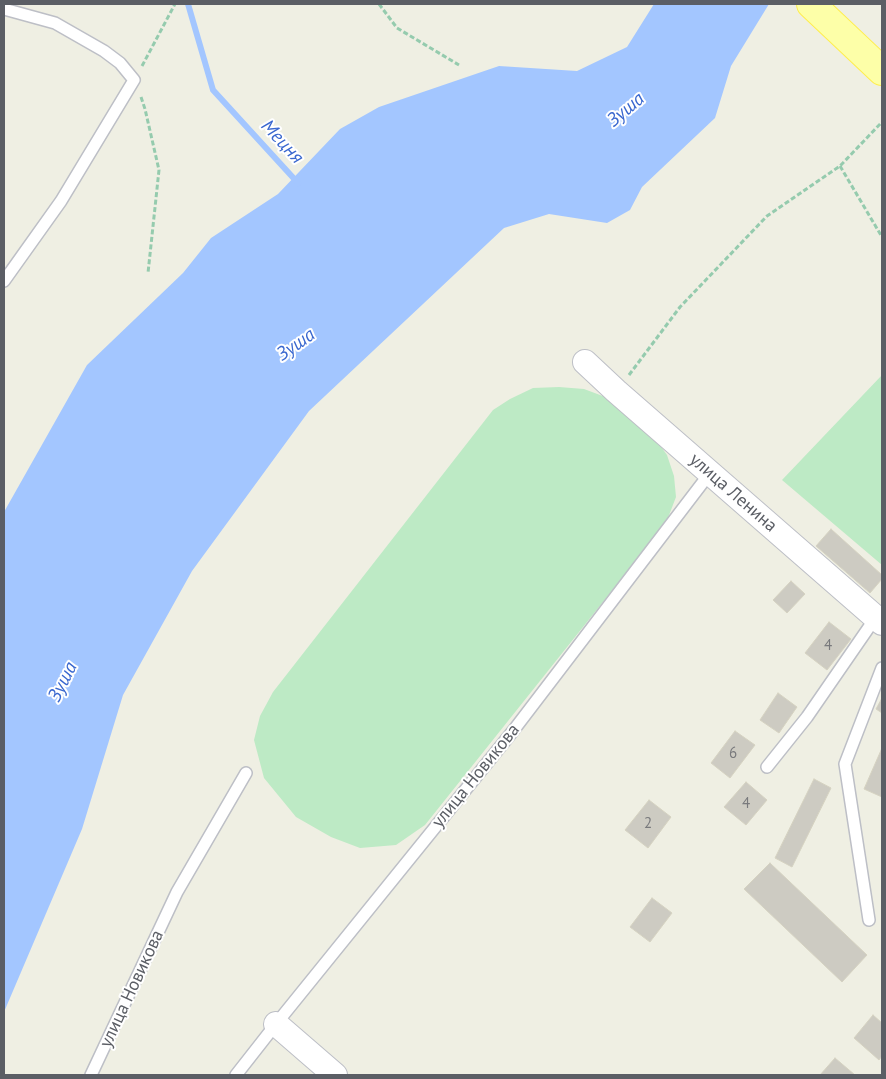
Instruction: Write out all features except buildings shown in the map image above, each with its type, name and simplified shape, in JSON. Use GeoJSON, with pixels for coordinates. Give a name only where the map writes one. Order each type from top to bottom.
{"type":"FeatureCollection","features":[{"type":"Feature","properties":{"kind":"main road"},"geometry":{"type":"LineString","coordinates":[[811,4],[882,71]]}},
{"type":"Feature","properties":{"kind":"street","name":"улица Ленина"},"geometry":{"type":"LineString","coordinates":[[585,362],[879,620]]}},
{"type":"Feature","properties":{"kind":"street"},"geometry":{"type":"LineString","coordinates":[[276,1024],[335,1075]]}},
{"type":"Feature","properties":{"kind":"lane"},"geometry":{"type":"LineString","coordinates":[[4,10],[55,23],[104,51],[120,63],[134,80],[61,201],[4,281]]}},
{"type":"Feature","properties":{"kind":"lane","name":"улица Новикова"},"geometry":{"type":"LineString","coordinates":[[236,1075],[513,731],[710,473]]}},
{"type":"Feature","properties":{"kind":"lane"},"geometry":{"type":"LineString","coordinates":[[767,766],[807,718],[879,620]]}},
{"type":"Feature","properties":{"kind":"lane"},"geometry":{"type":"LineString","coordinates":[[869,920],[845,764],[882,668]]}},
{"type":"Feature","properties":{"kind":"lane","name":"улица Новикова"},"geometry":{"type":"LineString","coordinates":[[91,1075],[177,892],[246,772]]}},
{"type":"Feature","properties":{"kind":"path"},"geometry":{"type":"LineString","coordinates":[[148,273],[159,170],[145,109],[134,80],[176,4]]}},
{"type":"Feature","properties":{"kind":"path"},"geometry":{"type":"LineString","coordinates":[[379,4],[397,28],[459,66]]}},
{"type":"Feature","properties":{"kind":"path"},"geometry":{"type":"LineString","coordinates":[[616,391],[680,308],[767,216],[840,166],[882,122]]}},
{"type":"Feature","properties":{"kind":"path"},"geometry":{"type":"LineString","coordinates":[[840,166],[882,237]]}},
{"type":"Feature","properties":{"kind":"green space"},"geometry":{"type":"Polygon","coordinates":[[[882,375],[882,565],[782,480],[882,375]]]}},
{"type":"Feature","properties":{"kind":"green space"},"geometry":{"type":"Polygon","coordinates":[[[559,387],[584,389],[608,398],[654,437],[667,455],[674,476],[676,497],[666,523],[425,825],[396,845],[360,848],[331,837],[296,817],[264,778],[254,740],[260,716],[273,692],[493,410],[533,388],[559,387]]]}},
{"type":"Feature","properties":{"kind":"water","name":"Зуша"},"geometry":{"type":"Polygon","coordinates":[[[654,4],[769,4],[731,66],[715,118],[642,187],[630,210],[607,223],[549,214],[504,228],[309,411],[192,571],[123,695],[82,829],[4,1012],[4,512],[87,365],[183,273],[211,238],[278,194],[340,129],[379,107],[499,66],[577,71],[627,47],[654,4]]]}},
{"type":"Feature","properties":{"kind":"waterway","name":"Мецня"},"geometry":{"type":"LineString","coordinates":[[188,4],[213,90],[298,183]]}}]}
